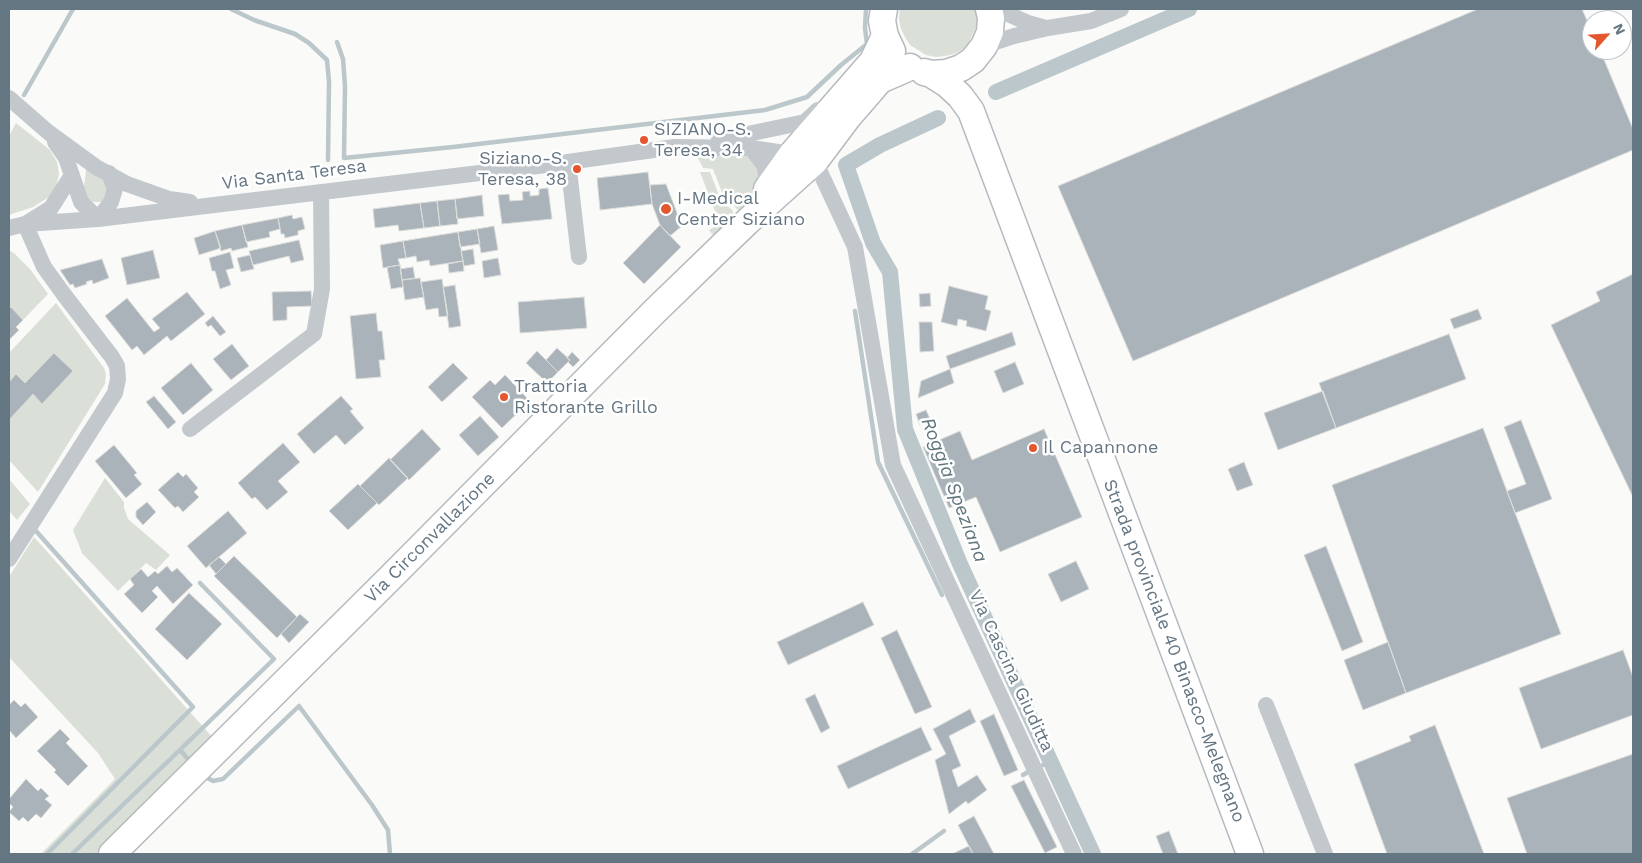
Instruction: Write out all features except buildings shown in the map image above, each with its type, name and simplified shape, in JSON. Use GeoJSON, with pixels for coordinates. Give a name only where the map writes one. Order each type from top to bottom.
{"type":"FeatureCollection","features":[{"type":"Feature","properties":{"kind":"main road","name":"Strada provinciale 40 Binasco-Melegnano"},"geometry":{"type":"LineString","coordinates":[[884,9],[882,21],[885,36],[895,54],[947,84],[960,96],[971,111],[1250,854]]}},
{"type":"Feature","properties":{"kind":"main road","name":"Strada provinciale 40 Binasco-Melegnano"},"geometry":{"type":"LineString","coordinates":[[971,111],[969,71],[990,32],[990,9]]}},
{"type":"Feature","properties":{"kind":"main road"},"geometry":{"type":"LineString","coordinates":[[748,222],[804,158],[871,76],[873,61],[885,36]]}},
{"type":"Feature","properties":{"kind":"main road"},"geometry":{"type":"LineString","coordinates":[[871,76],[920,70],[946,73],[961,68],[979,53]]}},
{"type":"Feature","properties":{"kind":"main road"},"geometry":{"type":"LineString","coordinates":[[748,222],[767,189],[804,158]]}},
{"type":"Feature","properties":{"kind":"main road","name":"Via Circonvallazione"},"geometry":{"type":"LineString","coordinates":[[112,854],[655,311],[748,222]]}},
{"type":"Feature","properties":{"kind":"street"},"geometry":{"type":"LineString","coordinates":[[1002,9],[1006,13],[1028,23],[1048,28]]}},
{"type":"Feature","properties":{"kind":"street"},"geometry":{"type":"LineString","coordinates":[[979,53],[1014,36],[1048,28],[1091,22],[1121,9]]}},
{"type":"Feature","properties":{"kind":"street"},"geometry":{"type":"LineString","coordinates":[[690,146],[804,122],[851,79],[871,76]]}},
{"type":"Feature","properties":{"kind":"street"},"geometry":{"type":"LineString","coordinates":[[9,98],[48,132],[96,167],[127,184],[169,199],[214,205]]}},
{"type":"Feature","properties":{"kind":"street"},"geometry":{"type":"LineString","coordinates":[[48,132],[66,158],[81,202],[98,219],[111,202],[115,189],[109,173]]}},
{"type":"Feature","properties":{"kind":"street"},"geometry":{"type":"LineString","coordinates":[[690,146],[751,148],[804,158]]}},
{"type":"Feature","properties":{"kind":"street","name":"Via Santa Teresa"},"geometry":{"type":"LineString","coordinates":[[25,224],[98,219],[690,146]]}},
{"type":"Feature","properties":{"kind":"street"},"geometry":{"type":"LineString","coordinates":[[751,148],[765,166],[767,189]]}},
{"type":"Feature","properties":{"kind":"street","name":"Via Cascina Giuditta"},"geometry":{"type":"LineString","coordinates":[[804,158],[855,247],[893,465],[1074,854]]}},
{"type":"Feature","properties":{"kind":"street"},"geometry":{"type":"LineString","coordinates":[[568,162],[579,258]]}},
{"type":"Feature","properties":{"kind":"street"},"geometry":{"type":"LineString","coordinates":[[9,228],[25,224],[51,208],[72,175]]}},
{"type":"Feature","properties":{"kind":"street"},"geometry":{"type":"LineString","coordinates":[[190,429],[314,334],[322,289],[321,192]]}},
{"type":"Feature","properties":{"kind":"street"},"geometry":{"type":"LineString","coordinates":[[9,559],[115,393],[118,379],[112,357],[44,267],[25,224]]}},
{"type":"Feature","properties":{"kind":"street"},"geometry":{"type":"LineString","coordinates":[[1266,705],[1325,854]]}},
{"type":"Feature","properties":{"kind":"shaded area"},"geometry":{"type":"Polygon","coordinates":[[[900,9],[977,9],[977,25],[969,42],[963,49],[945,56],[926,55],[910,45],[905,37],[899,19],[900,9]]]}},
{"type":"Feature","properties":{"kind":"shaded area"},"geometry":{"type":"Polygon","coordinates":[[[16,123],[50,150],[57,162],[59,174],[56,188],[49,197],[33,207],[9,215],[9,136],[16,123]]]}},
{"type":"Feature","properties":{"kind":"shaded area"},"geometry":{"type":"Polygon","coordinates":[[[736,152],[758,161],[760,189],[741,213],[723,195],[713,169],[703,168],[697,156],[736,152]]]}},
{"type":"Feature","properties":{"kind":"shaded area"},"geometry":{"type":"Polygon","coordinates":[[[88,169],[106,180],[109,187],[103,201],[93,202],[86,197],[84,187],[86,170],[88,169]]]}},
{"type":"Feature","properties":{"kind":"shaded area"},"geometry":{"type":"Polygon","coordinates":[[[700,172],[710,172],[720,198],[737,217],[716,239],[709,230],[720,224],[700,172]]]}},
{"type":"Feature","properties":{"kind":"shaded area"},"geometry":{"type":"Polygon","coordinates":[[[9,250],[30,269],[48,294],[23,320],[11,308],[9,309],[9,250]]]}},
{"type":"Feature","properties":{"kind":"shaded area"},"geometry":{"type":"Polygon","coordinates":[[[56,303],[104,368],[106,374],[105,384],[38,492],[9,460],[9,353],[56,303]]]}},
{"type":"Feature","properties":{"kind":"shaded area"},"geometry":{"type":"Polygon","coordinates":[[[105,478],[124,502],[128,519],[170,555],[156,570],[146,563],[118,591],[82,553],[73,530],[105,478]]]}},
{"type":"Feature","properties":{"kind":"shaded area"},"geometry":{"type":"Polygon","coordinates":[[[9,479],[30,504],[17,520],[9,511],[9,479]]]}},
{"type":"Feature","properties":{"kind":"shaded area"},"geometry":{"type":"Polygon","coordinates":[[[34,537],[214,739],[96,854],[41,854],[115,779],[98,753],[9,657],[9,577],[34,537]]]}},
{"type":"Feature","properties":{"kind":"waterway"},"geometry":{"type":"LineString","coordinates":[[24,95],[73,9]]}},
{"type":"Feature","properties":{"kind":"waterway"},"geometry":{"type":"LineString","coordinates":[[231,9],[254,20],[295,34],[309,43],[327,60],[329,82],[328,160]]}},
{"type":"Feature","properties":{"kind":"waterway"},"geometry":{"type":"LineString","coordinates":[[337,42],[343,59],[345,86],[344,158],[765,110],[807,97],[867,44],[865,28],[866,9]]}},
{"type":"Feature","properties":{"kind":"waterway","name":"Roggia Speziana"},"geometry":{"type":"LineString","coordinates":[[996,92],[1189,9]]}},
{"type":"Feature","properties":{"kind":"waterway","name":"Roggia Speziana"},"geometry":{"type":"LineString","coordinates":[[938,118],[880,145],[846,165],[873,243],[890,272],[905,429],[960,564],[1093,854]]}},
{"type":"Feature","properties":{"kind":"waterway"},"geometry":{"type":"LineString","coordinates":[[855,311],[878,462],[942,595]]}},
{"type":"Feature","properties":{"kind":"waterway"},"geometry":{"type":"LineString","coordinates":[[36,531],[193,707],[47,854]]}},
{"type":"Feature","properties":{"kind":"waterway"},"geometry":{"type":"LineString","coordinates":[[72,854],[274,659],[200,583]]}},
{"type":"Feature","properties":{"kind":"waterway"},"geometry":{"type":"LineString","coordinates":[[206,777],[213,781],[223,779],[299,706],[372,805],[388,830],[390,854]]}},
{"type":"Feature","properties":{"kind":"waterway"},"geometry":{"type":"LineString","coordinates":[[180,750],[188,759]]}},
{"type":"Feature","properties":{"kind":"waterway","name":"Roggia Speziana"},"geometry":{"type":"LineString","coordinates":[[1043,765],[1051,761]]}},
{"type":"Feature","properties":{"kind":"waterway"},"geometry":{"type":"LineString","coordinates":[[1023,775],[1028,772]]}},
{"type":"Feature","properties":{"kind":"waterway"},"geometry":{"type":"LineString","coordinates":[[912,854],[944,831]]}},
{"type":"Feature","properties":{"kind":"place","name":"SIZIANO-S. Teresa, 34"},"geometry":{"type":"Point","coordinates":[644,140]}},
{"type":"Feature","properties":{"kind":"place","name":"Siziano-S. Teresa, 38"},"geometry":{"type":"Point","coordinates":[577,169]}},
{"type":"Feature","properties":{"kind":"place","name":"I-Medical Center Siziano"},"geometry":{"type":"Point","coordinates":[666,209]}},
{"type":"Feature","properties":{"kind":"place","name":"Trattoria Ristorante Grillo"},"geometry":{"type":"Point","coordinates":[504,397]}},
{"type":"Feature","properties":{"kind":"place","name":"Il Capannone"},"geometry":{"type":"Point","coordinates":[1033,448]}}]}
